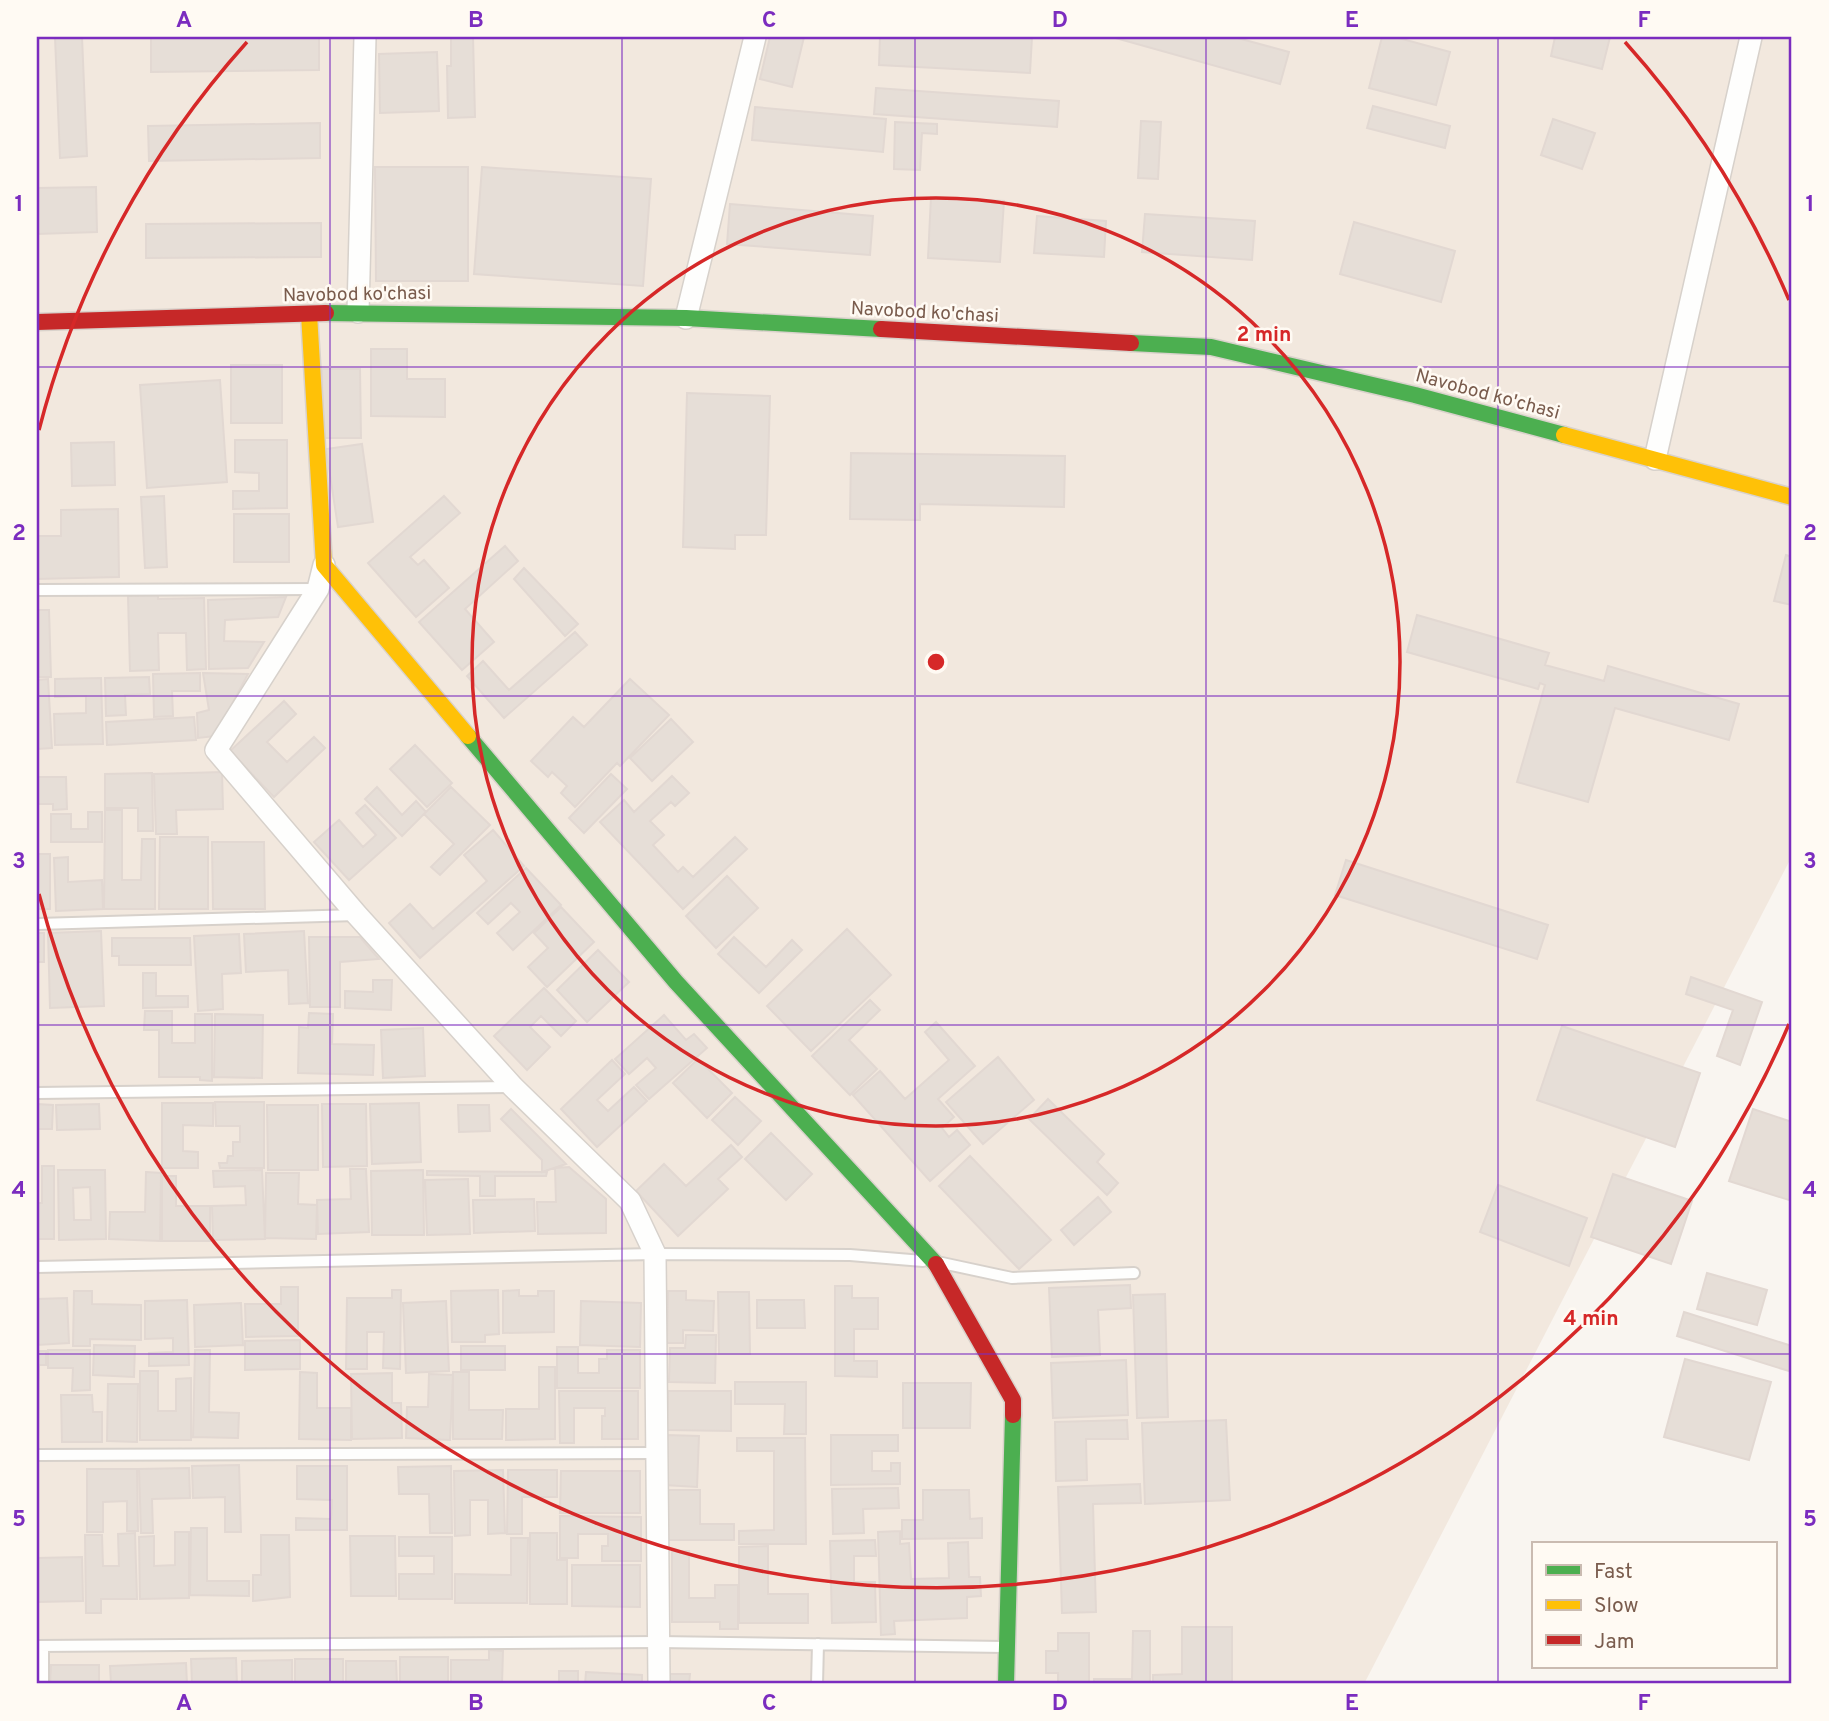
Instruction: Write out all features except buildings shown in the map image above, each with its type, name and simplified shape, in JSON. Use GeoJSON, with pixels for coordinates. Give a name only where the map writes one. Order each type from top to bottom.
{"type":"FeatureCollection","features":[{"type":"Feature","properties":{"kind":"street"},"geometry":{"type":"LineString","coordinates":[[358,312],[365,37]]}},
{"type":"Feature","properties":{"kind":"street"},"geometry":{"type":"LineString","coordinates":[[686,318],[755,37]]}},
{"type":"Feature","properties":{"kind":"street"},"geometry":{"type":"LineString","coordinates":[[1655,459],[1751,37]]}},
{"type":"Feature","properties":{"kind":"street","name":"Navobod ko'chasi"},"geometry":{"type":"LineString","coordinates":[[37,322],[358,312],[686,318],[1210,347],[1415,395],[1792,497]]}},
{"type":"Feature","properties":{"kind":"street"},"geometry":{"type":"LineString","coordinates":[[309,314],[324,565],[318,589],[216,750],[357,915],[513,1087],[630,1201],[654,1254],[659,1684]]}},
{"type":"Feature","properties":{"kind":"street"},"geometry":{"type":"LineString","coordinates":[[324,565],[676,982],[934,1261],[1013,1400],[1006,1684]]}},
{"type":"Feature","properties":{"kind":"lane"},"geometry":{"type":"LineString","coordinates":[[37,590],[318,589]]}},
{"type":"Feature","properties":{"kind":"lane"},"geometry":{"type":"LineString","coordinates":[[37,924],[357,915]]}},
{"type":"Feature","properties":{"kind":"lane"},"geometry":{"type":"LineString","coordinates":[[37,1093],[513,1087]]}},
{"type":"Feature","properties":{"kind":"lane"},"geometry":{"type":"LineString","coordinates":[[37,1267],[654,1254],[850,1255],[934,1261],[1012,1278],[1134,1273]]}},
{"type":"Feature","properties":{"kind":"lane"},"geometry":{"type":"LineString","coordinates":[[37,1455],[657,1453]]}},
{"type":"Feature","properties":{"kind":"lane"},"geometry":{"type":"LineString","coordinates":[[43,1684],[40,1646],[659,1642],[1007,1647]]}},
{"type":"Feature","properties":{"kind":"lane"},"geometry":{"type":"LineString","coordinates":[[817,1684],[818,1644]]}},
{"type":"Feature","properties":{"kind":"shaded area"},"geometry":{"type":"Polygon","coordinates":[[[37,37],[1792,37],[1792,856],[1364,1684],[37,1684],[37,37]]]}},
{"type":"Feature","properties":{"kind":"traffic: fast"},"geometry":{"type":"LineString","coordinates":[[326,313],[686,318],[881,329]]}},
{"type":"Feature","properties":{"kind":"traffic: fast"},"geometry":{"type":"LineString","coordinates":[[1131,343],[1211,347],[1415,395],[1564,435]]}},
{"type":"Feature","properties":{"kind":"traffic: fast"},"geometry":{"type":"LineString","coordinates":[[468,736],[676,982],[936,1264]]}},
{"type":"Feature","properties":{"kind":"traffic: fast"},"geometry":{"type":"LineString","coordinates":[[1006,1684],[1013,1415]]}},
{"type":"Feature","properties":{"kind":"traffic: slow"},"geometry":{"type":"LineString","coordinates":[[309,314],[324,565],[468,736]]}},
{"type":"Feature","properties":{"kind":"traffic: slow"},"geometry":{"type":"LineString","coordinates":[[1564,435],[1792,497]]}},
{"type":"Feature","properties":{"kind":"traffic: jam"},"geometry":{"type":"LineString","coordinates":[[37,322],[326,313]]}},
{"type":"Feature","properties":{"kind":"traffic: jam"},"geometry":{"type":"LineString","coordinates":[[881,329],[1131,343]]}},
{"type":"Feature","properties":{"kind":"traffic: jam"},"geometry":{"type":"LineString","coordinates":[[936,1264],[1013,1400],[1013,1415]]}}]}
